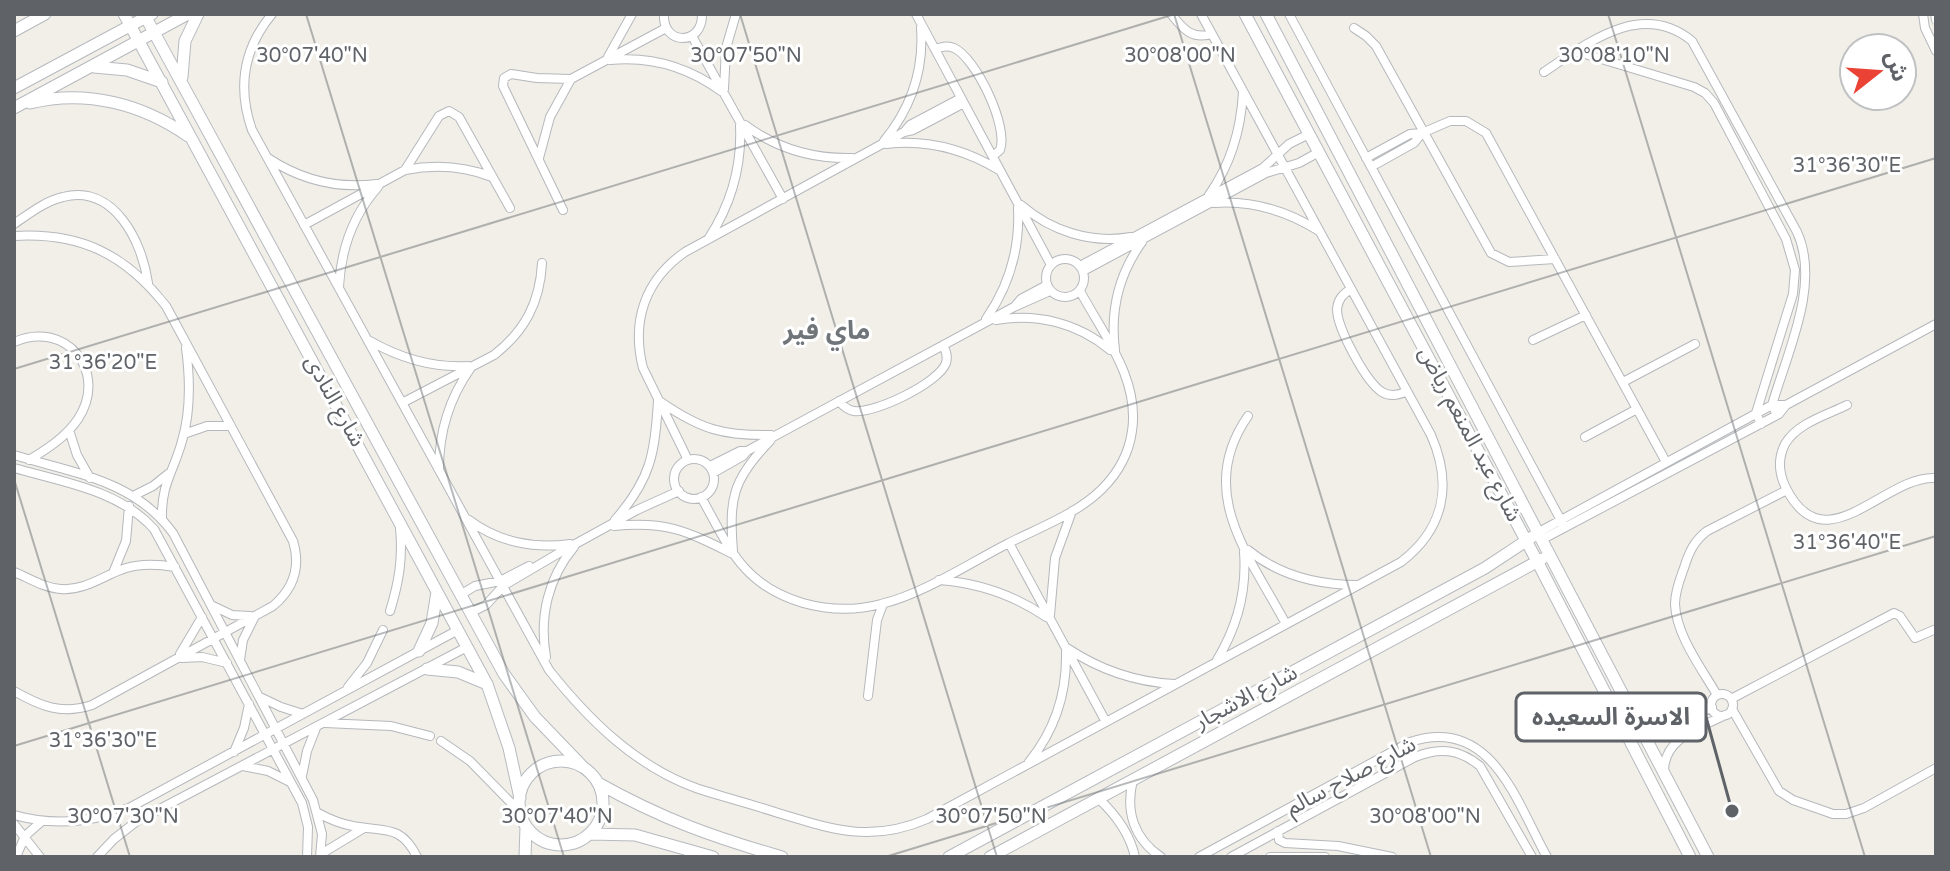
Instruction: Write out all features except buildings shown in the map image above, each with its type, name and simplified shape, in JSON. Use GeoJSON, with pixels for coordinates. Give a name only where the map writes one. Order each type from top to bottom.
{"type":"FeatureCollection","features":[{"type":"Feature","properties":{"kind":"street"},"geometry":{"type":"LineString","coordinates":[[14,31],[45,14]]}},
{"type":"Feature","properties":{"kind":"street","name":"شارع النادى"},"geometry":{"type":"LineString","coordinates":[[124,14],[487,684],[509,748],[520,798]]}},
{"type":"Feature","properties":{"kind":"street"},"geometry":{"type":"LineString","coordinates":[[16,106],[188,14]]}},
{"type":"Feature","properties":{"kind":"street"},"geometry":{"type":"LineString","coordinates":[[182,82],[185,41],[198,14]]}},
{"type":"Feature","properties":{"kind":"street"},"geometry":{"type":"LineString","coordinates":[[272,14],[253,42],[243,77],[246,113],[267,157],[549,670],[570,697],[607,733],[671,776],[694,787],[835,830],[866,834],[913,825],[1401,562],[1426,538],[1441,505],[1443,478],[1438,452],[1201,14]]}},
{"type":"Feature","properties":{"kind":"street"},"geometry":{"type":"LineString","coordinates":[[605,61],[632,14]]}},
{"type":"Feature","properties":{"kind":"street"},"geometry":{"type":"LineString","coordinates":[[664,14],[666,28],[678,37],[692,36],[700,29],[702,14]]}},
{"type":"Feature","properties":{"kind":"street"},"geometry":{"type":"LineString","coordinates":[[725,94],[726,48],[736,14]]}},
{"type":"Feature","properties":{"kind":"street"},"geometry":{"type":"LineString","coordinates":[[916,14],[1051,265]]}},
{"type":"Feature","properties":{"kind":"street"},"geometry":{"type":"LineString","coordinates":[[1171,14],[1191,34],[1201,37],[1212,34]]}},
{"type":"Feature","properties":{"kind":"street","name":"شارع عبد المنعم رياض"},"geometry":{"type":"LineString","coordinates":[[1245,14],[1537,561],[1690,857]]}},
{"type":"Feature","properties":{"kind":"street","name":"شارع عبد المنعم رياض"},"geometry":{"type":"LineString","coordinates":[[1266,14],[1708,857]]}},
{"type":"Feature","properties":{"kind":"street"},"geometry":{"type":"LineString","coordinates":[[1289,14],[1562,523]]}},
{"type":"Feature","properties":{"kind":"street"},"geometry":{"type":"LineString","coordinates":[[1923,14],[1925,28],[1936,51]]}},
{"type":"Feature","properties":{"kind":"street"},"geometry":{"type":"LineString","coordinates":[[1935,14],[1936,20]]}},
{"type":"Feature","properties":{"kind":"street"},"geometry":{"type":"LineString","coordinates":[[14,88],[148,15]]}},
{"type":"Feature","properties":{"kind":"street","name":"شارع النادى"},"geometry":{"type":"LineString","coordinates":[[148,15],[460,595],[514,689],[547,730],[584,768]]}},
{"type":"Feature","properties":{"kind":"street"},"geometry":{"type":"LineString","coordinates":[[1544,72],[1623,21],[1641,17],[1659,18],[1677,27],[1692,41],[1797,232],[1806,259],[1805,296],[1772,405],[1777,415]]}},
{"type":"Feature","properties":{"kind":"street"},"geometry":{"type":"LineString","coordinates":[[881,145],[901,118],[914,88],[921,56],[921,23]]}},
{"type":"Feature","properties":{"kind":"street"},"geometry":{"type":"LineString","coordinates":[[563,210],[503,81],[511,74],[571,79],[666,28]]}},
{"type":"Feature","properties":{"kind":"street"},"geometry":{"type":"LineString","coordinates":[[1354,28],[1376,46],[1491,253],[1509,262],[1555,259]]}},
{"type":"Feature","properties":{"kind":"street"},"geometry":{"type":"LineString","coordinates":[[692,36],[783,199]]}},
{"type":"Feature","properties":{"kind":"street"},"geometry":{"type":"LineString","coordinates":[[935,49],[945,46],[959,51],[986,90],[1003,135],[1000,150],[993,156]]}},
{"type":"Feature","properties":{"kind":"street"},"geometry":{"type":"LineString","coordinates":[[1575,51],[1700,89],[1710,98],[1786,239],[1795,270],[1793,294],[1756,413],[1761,424]]}},
{"type":"Feature","properties":{"kind":"street"},"geometry":{"type":"LineString","coordinates":[[605,61],[637,59],[668,65],[698,76],[725,94]]}},
{"type":"Feature","properties":{"kind":"street"},"geometry":{"type":"LineString","coordinates":[[90,67],[127,70],[162,82]]}},
{"type":"Feature","properties":{"kind":"street"},"geometry":{"type":"LineString","coordinates":[[538,159],[550,117],[571,79]]}},
{"type":"Feature","properties":{"kind":"street"},"geometry":{"type":"LineString","coordinates":[[1208,201],[1231,155],[1240,124],[1243,91]]}},
{"type":"Feature","properties":{"kind":"street"},"geometry":{"type":"LineString","coordinates":[[16,106],[58,98],[99,99],[158,117],[192,139]]}},
{"type":"Feature","properties":{"kind":"street"},"geometry":{"type":"LineString","coordinates":[[688,460],[639,354],[638,323],[642,308],[665,268],[685,252],[963,101]]}},
{"type":"Feature","properties":{"kind":"street"},"geometry":{"type":"LineString","coordinates":[[405,170],[439,116],[449,111],[459,117],[510,208]]}},
{"type":"Feature","properties":{"kind":"street"},"geometry":{"type":"LineString","coordinates":[[1722,119],[1732,113]]}},
{"type":"Feature","properties":{"kind":"street"},"geometry":{"type":"LineString","coordinates":[[740,121],[766,139],[795,151],[825,158],[857,158]]}},
{"type":"Feature","properties":{"kind":"street"},"geometry":{"type":"LineString","coordinates":[[708,240],[724,213],[734,183],[740,153],[740,121]]}},
{"type":"Feature","properties":{"kind":"street"},"geometry":{"type":"LineString","coordinates":[[1366,158],[1410,134],[1422,133],[1442,123],[1458,121],[1473,124],[1486,133],[1666,462]]}},
{"type":"Feature","properties":{"kind":"street"},"geometry":{"type":"LineString","coordinates":[[1208,201],[1263,168],[1289,144],[1325,125]]}},
{"type":"Feature","properties":{"kind":"street"},"geometry":{"type":"LineString","coordinates":[[1371,167],[1414,143],[1422,133]]}},
{"type":"Feature","properties":{"kind":"street"},"geometry":{"type":"LineString","coordinates":[[881,145],[912,143],[944,146],[974,156],[1001,172]]}},
{"type":"Feature","properties":{"kind":"street"},"geometry":{"type":"LineString","coordinates":[[1082,269],[1208,201],[1266,173],[1299,163],[1334,143]]}},
{"type":"Feature","properties":{"kind":"street"},"geometry":{"type":"LineString","coordinates":[[267,157],[293,172],[321,182],[351,185],[381,183]]}},
{"type":"Feature","properties":{"kind":"street"},"geometry":{"type":"LineString","coordinates":[[304,225],[405,170],[431,166],[456,167],[493,177]]}},
{"type":"Feature","properties":{"kind":"street"},"geometry":{"type":"LineString","coordinates":[[339,288],[342,259],[350,231],[363,206],[381,183]]}},
{"type":"Feature","properties":{"kind":"street"},"geometry":{"type":"LineString","coordinates":[[14,224],[60,197],[84,195],[96,198],[112,207],[128,228],[140,252],[148,284]]}},
{"type":"Feature","properties":{"kind":"street"},"geometry":{"type":"LineString","coordinates":[[1208,201],[1259,205],[1290,215],[1319,231]]}},
{"type":"Feature","properties":{"kind":"street"},"geometry":{"type":"LineString","coordinates":[[1017,202],[1042,221],[1071,234],[1104,239],[1141,237]]}},
{"type":"Feature","properties":{"kind":"street"},"geometry":{"type":"LineString","coordinates":[[983,323],[999,299],[1010,273],[1016,245],[1017,202]]}},
{"type":"Feature","properties":{"kind":"street"},"geometry":{"type":"LineString","coordinates":[[14,236],[55,237],[86,244],[115,258],[148,284],[166,306],[293,541],[297,558],[288,590],[273,606],[82,708],[42,707],[14,691]]}},
{"type":"Feature","properties":{"kind":"street"},"geometry":{"type":"LineString","coordinates":[[1115,355],[1113,324],[1117,293],[1141,237]]}},
{"type":"Feature","properties":{"kind":"street"},"geometry":{"type":"LineString","coordinates":[[1048,288],[1046,274],[1051,265],[1066,259],[1082,269]]}},
{"type":"Feature","properties":{"kind":"street"},"geometry":{"type":"LineString","coordinates":[[402,403],[506,346],[526,322],[538,294],[542,263]]}},
{"type":"Feature","properties":{"kind":"street"},"geometry":{"type":"LineString","coordinates":[[1048,288],[1065,298],[1080,291],[1084,284],[1082,269]]}},
{"type":"Feature","properties":{"kind":"street"},"geometry":{"type":"LineString","coordinates":[[711,470],[743,456],[776,435],[1014,307],[1018,301],[1048,288]]}},
{"type":"Feature","properties":{"kind":"street"},"geometry":{"type":"LineString","coordinates":[[1351,289],[1341,297],[1337,309],[1351,347],[1380,391],[1391,395],[1407,391]]}},
{"type":"Feature","properties":{"kind":"street"},"geometry":{"type":"LineString","coordinates":[[701,497],[739,565],[760,583],[800,602],[833,609],[883,604],[1072,510],[1100,492],[1111,479],[1127,449],[1133,416],[1129,384],[1080,291]]}},
{"type":"Feature","properties":{"kind":"street"},"geometry":{"type":"LineString","coordinates":[[1533,340],[1586,315]]}},
{"type":"Feature","properties":{"kind":"street"},"geometry":{"type":"LineString","coordinates":[[983,323],[1029,317],[1060,323],[1090,336],[1115,355]]}},
{"type":"Feature","properties":{"kind":"street"},"geometry":{"type":"LineString","coordinates":[[1562,523],[1761,424],[1777,415],[1786,405],[1936,324]]}},
{"type":"Feature","properties":{"kind":"street"},"geometry":{"type":"LineString","coordinates":[[14,342],[32,336],[59,340],[81,358],[88,379],[88,393],[78,419],[69,430],[29,460]]}},
{"type":"Feature","properties":{"kind":"street"},"geometry":{"type":"LineString","coordinates":[[367,340],[419,362],[472,366]]}},
{"type":"Feature","properties":{"kind":"street"},"geometry":{"type":"LineString","coordinates":[[162,518],[168,474],[184,434],[189,389],[186,343]]}},
{"type":"Feature","properties":{"kind":"street"},"geometry":{"type":"LineString","coordinates":[[1623,382],[1695,344]]}},
{"type":"Feature","properties":{"kind":"street"},"geometry":{"type":"LineString","coordinates":[[839,401],[847,409],[857,412],[904,396],[929,381],[944,367],[947,356],[943,345]]}},
{"type":"Feature","properties":{"kind":"street"},"geometry":{"type":"LineString","coordinates":[[439,469],[440,442],[446,415],[457,389],[472,366]]}},
{"type":"Feature","properties":{"kind":"street"},"geometry":{"type":"LineString","coordinates":[[658,400],[694,424],[718,432],[742,436],[776,435]]}},
{"type":"Feature","properties":{"kind":"street"},"geometry":{"type":"LineString","coordinates":[[609,526],[631,501],[649,468],[655,443],[658,400]]}},
{"type":"Feature","properties":{"kind":"street"},"geometry":{"type":"LineString","coordinates":[[1541,536],[1756,413],[1772,405],[1786,405]]}},
{"type":"Feature","properties":{"kind":"street"},"geometry":{"type":"LineString","coordinates":[[1847,405],[1802,427],[1790,437],[1780,459],[1781,475],[1795,503],[1820,518],[1835,520],[1849,516],[1914,481],[1936,478]]}},
{"type":"Feature","properties":{"kind":"street"},"geometry":{"type":"LineString","coordinates":[[1585,437],[1637,409]]}},
{"type":"Feature","properties":{"kind":"street"},"geometry":{"type":"LineString","coordinates":[[1248,416],[1231,446],[1224,481],[1229,516],[1286,624]]}},
{"type":"Feature","properties":{"kind":"street"},"geometry":{"type":"LineString","coordinates":[[349,427],[359,426],[364,417]]}},
{"type":"Feature","properties":{"kind":"street"},"geometry":{"type":"LineString","coordinates":[[184,434],[207,426],[231,426]]}},
{"type":"Feature","properties":{"kind":"street"},"geometry":{"type":"LineString","coordinates":[[69,430],[77,455],[90,478]]}},
{"type":"Feature","properties":{"kind":"street"},"geometry":{"type":"LineString","coordinates":[[733,554],[731,508],[736,485],[748,465],[776,435]]}},
{"type":"Feature","properties":{"kind":"street"},"geometry":{"type":"LineString","coordinates":[[361,449],[366,440],[376,440]]}},
{"type":"Feature","properties":{"kind":"street"},"geometry":{"type":"LineString","coordinates":[[14,455],[135,495],[162,518],[173,533],[302,777],[318,813],[322,834],[321,856]]}},
{"type":"Feature","properties":{"kind":"street"},"geometry":{"type":"LineString","coordinates":[[688,460],[700,460],[711,470],[711,490],[701,497],[689,498],[677,488],[674,480],[678,467],[688,460]]}},
{"type":"Feature","properties":{"kind":"street"},"geometry":{"type":"LineString","coordinates":[[14,468],[102,494],[129,506],[154,529],[291,782],[306,815],[305,855]]}},
{"type":"Feature","properties":{"kind":"street"},"geometry":{"type":"LineString","coordinates":[[135,495],[168,474]]}},
{"type":"Feature","properties":{"kind":"street"},"geometry":{"type":"LineString","coordinates":[[470,613],[486,605],[502,584],[677,488]]}},
{"type":"Feature","properties":{"kind":"street"},"geometry":{"type":"LineString","coordinates":[[1717,695],[1682,631],[1676,614],[1677,588],[1689,553],[1707,531],[1787,490]]}},
{"type":"Feature","properties":{"kind":"street"},"geometry":{"type":"LineString","coordinates":[[112,573],[126,541],[129,506]]}},
{"type":"Feature","properties":{"kind":"street"},"geometry":{"type":"LineString","coordinates":[[1050,619],[1055,558],[1072,510]]}},
{"type":"Feature","properties":{"kind":"street"},"geometry":{"type":"LineString","coordinates":[[464,515],[487,531],[513,542],[541,546],[578,542]]}},
{"type":"Feature","properties":{"kind":"street"},"geometry":{"type":"LineString","coordinates":[[390,611],[399,582],[402,553],[399,523]]}},
{"type":"Feature","properties":{"kind":"street"},"geometry":{"type":"LineString","coordinates":[[609,526],[641,523],[673,527],[733,554]]}},
{"type":"Feature","properties":{"kind":"street","name":"شارع الاشجار"},"geometry":{"type":"LineString","coordinates":[[949,857],[1485,568],[1526,541],[1541,536]]}},
{"type":"Feature","properties":{"kind":"street"},"geometry":{"type":"LineString","coordinates":[[549,670],[543,640],[548,594],[560,567],[578,542]]}},
{"type":"Feature","properties":{"kind":"street"},"geometry":{"type":"LineString","coordinates":[[1009,543],[1106,722]]}},
{"type":"Feature","properties":{"kind":"street"},"geometry":{"type":"LineString","coordinates":[[1244,547],[1269,565],[1298,577],[1328,584],[1359,585]]}},
{"type":"Feature","properties":{"kind":"street"},"geometry":{"type":"LineString","coordinates":[[1215,663],[1230,636],[1240,607],[1245,577],[1244,547]]}},
{"type":"Feature","properties":{"kind":"street","name":"شارع الاشجار"},"geometry":{"type":"LineString","coordinates":[[990,857],[1550,554]]}},
{"type":"Feature","properties":{"kind":"street"},"geometry":{"type":"LineString","coordinates":[[14,572],[47,586],[71,589],[143,564],[175,567]]}},
{"type":"Feature","properties":{"kind":"street"},"geometry":{"type":"LineString","coordinates":[[936,580],[988,588],[1020,601],[1050,619]]}},
{"type":"Feature","properties":{"kind":"street"},"geometry":{"type":"LineString","coordinates":[[460,595],[483,583],[502,584]]}},
{"type":"Feature","properties":{"kind":"street"},"geometry":{"type":"LineString","coordinates":[[419,651],[432,623],[437,592]]}},
{"type":"Feature","properties":{"kind":"street"},"geometry":{"type":"LineString","coordinates":[[868,696],[877,620],[883,604]]}},
{"type":"Feature","properties":{"kind":"street"},"geometry":{"type":"LineString","coordinates":[[211,605],[232,615],[255,615]]}},
{"type":"Feature","properties":{"kind":"street"},"geometry":{"type":"LineString","coordinates":[[1664,772],[1667,753],[1674,743],[1894,613],[1899,615],[1915,638],[1936,629]]}},
{"type":"Feature","properties":{"kind":"street"},"geometry":{"type":"LineString","coordinates":[[240,661],[243,640],[255,615]]}},
{"type":"Feature","properties":{"kind":"street"},"geometry":{"type":"LineString","coordinates":[[177,658],[202,617]]}},
{"type":"Feature","properties":{"kind":"street"},"geometry":{"type":"LineString","coordinates":[[344,692],[367,663],[383,630]]}},
{"type":"Feature","properties":{"kind":"street"},"geometry":{"type":"LineString","coordinates":[[14,815],[42,821],[71,822],[115,814],[458,630]]}},
{"type":"Feature","properties":{"kind":"street"},"geometry":{"type":"LineString","coordinates":[[97,857],[137,821],[467,647]]}},
{"type":"Feature","properties":{"kind":"street"},"geometry":{"type":"LineString","coordinates":[[1065,647],[1090,663],[1117,674],[1175,684]]}},
{"type":"Feature","properties":{"kind":"street"},"geometry":{"type":"LineString","coordinates":[[1027,765],[1045,740],[1058,711],[1065,680],[1065,647]]}},
{"type":"Feature","properties":{"kind":"street"},"geometry":{"type":"LineString","coordinates":[[177,658],[202,657],[227,663]]}},
{"type":"Feature","properties":{"kind":"street"},"geometry":{"type":"LineString","coordinates":[[427,669],[458,672],[487,684]]}},
{"type":"Feature","properties":{"kind":"street"},"geometry":{"type":"LineString","coordinates":[[1717,695],[1712,701],[1715,713],[1729,708]]}},
{"type":"Feature","properties":{"kind":"street"},"geometry":{"type":"LineString","coordinates":[[1717,695],[1726,695],[1729,708],[1779,791],[1793,800],[1833,814],[1846,814],[1864,808],[1936,768]]}},
{"type":"Feature","properties":{"kind":"street"},"geometry":{"type":"LineString","coordinates":[[259,696],[304,714]]}},
{"type":"Feature","properties":{"kind":"street"},"geometry":{"type":"LineString","coordinates":[[234,752],[244,728],[249,703]]}},
{"type":"Feature","properties":{"kind":"street"},"geometry":{"type":"LineString","coordinates":[[1621,723],[1638,720],[1652,728],[1665,728],[1712,707]]}},
{"type":"Feature","properties":{"kind":"street"},"geometry":{"type":"LineString","coordinates":[[320,725],[391,726],[430,736]]}},
{"type":"Feature","properties":{"kind":"street"},"geometry":{"type":"LineString","coordinates":[[302,777],[307,751],[320,725]]}},
{"type":"Feature","properties":{"kind":"street"},"geometry":{"type":"LineString","coordinates":[[1183,731],[1192,749]]}},
{"type":"Feature","properties":{"kind":"street","name":"شارع صلاح سالم"},"geometry":{"type":"LineString","coordinates":[[1199,857],[1410,742],[1439,736],[1468,742],[1491,759],[1547,857]]}},
{"type":"Feature","properties":{"kind":"street"},"geometry":{"type":"LineString","coordinates":[[441,741],[470,761],[520,812]]}},
{"type":"Feature","properties":{"kind":"street","name":"شارع صلاح سالم"},"geometry":{"type":"LineString","coordinates":[[1231,857],[1415,757],[1442,750],[1469,757],[1480,766],[1532,857]]}},
{"type":"Feature","properties":{"kind":"street"},"geometry":{"type":"LineString","coordinates":[[525,857],[526,827],[520,812],[520,798],[527,778],[544,765],[564,761],[584,768],[598,782],[687,828],[782,857]]}},
{"type":"Feature","properties":{"kind":"street"},"geometry":{"type":"LineString","coordinates":[[242,766],[268,771],[291,782]]}},
{"type":"Feature","properties":{"kind":"street"},"geometry":{"type":"LineString","coordinates":[[1133,780],[1129,805],[1131,817],[1139,837],[1161,857]]}},
{"type":"Feature","properties":{"kind":"street"},"geometry":{"type":"LineString","coordinates":[[563,857],[590,834],[600,819],[603,800],[598,782]]}},
{"type":"Feature","properties":{"kind":"street"},"geometry":{"type":"LineString","coordinates":[[1099,799],[1120,823],[1135,857]]}},
{"type":"Feature","properties":{"kind":"street"},"geometry":{"type":"LineString","coordinates":[[1668,815],[1683,807]]}},
{"type":"Feature","properties":{"kind":"street"},"geometry":{"type":"LineString","coordinates":[[318,813],[341,823],[396,832],[405,838],[417,857]]}},
{"type":"Feature","properties":{"kind":"street"},"geometry":{"type":"LineString","coordinates":[[16,857],[25,836],[42,821]]}},
{"type":"Feature","properties":{"kind":"street"},"geometry":{"type":"LineString","coordinates":[[14,824],[40,857]]}},
{"type":"Feature","properties":{"kind":"street"},"geometry":{"type":"LineString","coordinates":[[526,827],[549,843],[576,843]]}},
{"type":"Feature","properties":{"kind":"street"},"geometry":{"type":"LineString","coordinates":[[321,856],[365,828]]}},
{"type":"Feature","properties":{"kind":"street"},"geometry":{"type":"LineString","coordinates":[[1278,831],[1279,840],[1285,843],[1338,846],[1392,857]]}},
{"type":"Feature","properties":{"kind":"street"},"geometry":{"type":"LineString","coordinates":[[590,834],[635,835],[713,857]]}},
{"type":"Feature","properties":{"kind":"street"},"geometry":{"type":"LineString","coordinates":[[1270,857],[1325,857]]}},
{"type":"Feature","properties":{"kind":"place","name":"الاسرة السعيده"},"geometry":{"type":"Point","coordinates":[1732,811]}},
{"type":"Feature","properties":{"kind":"district","name":"ماي فير"},"geometry":{"type":"Point","coordinates":[827,330]}}]}
